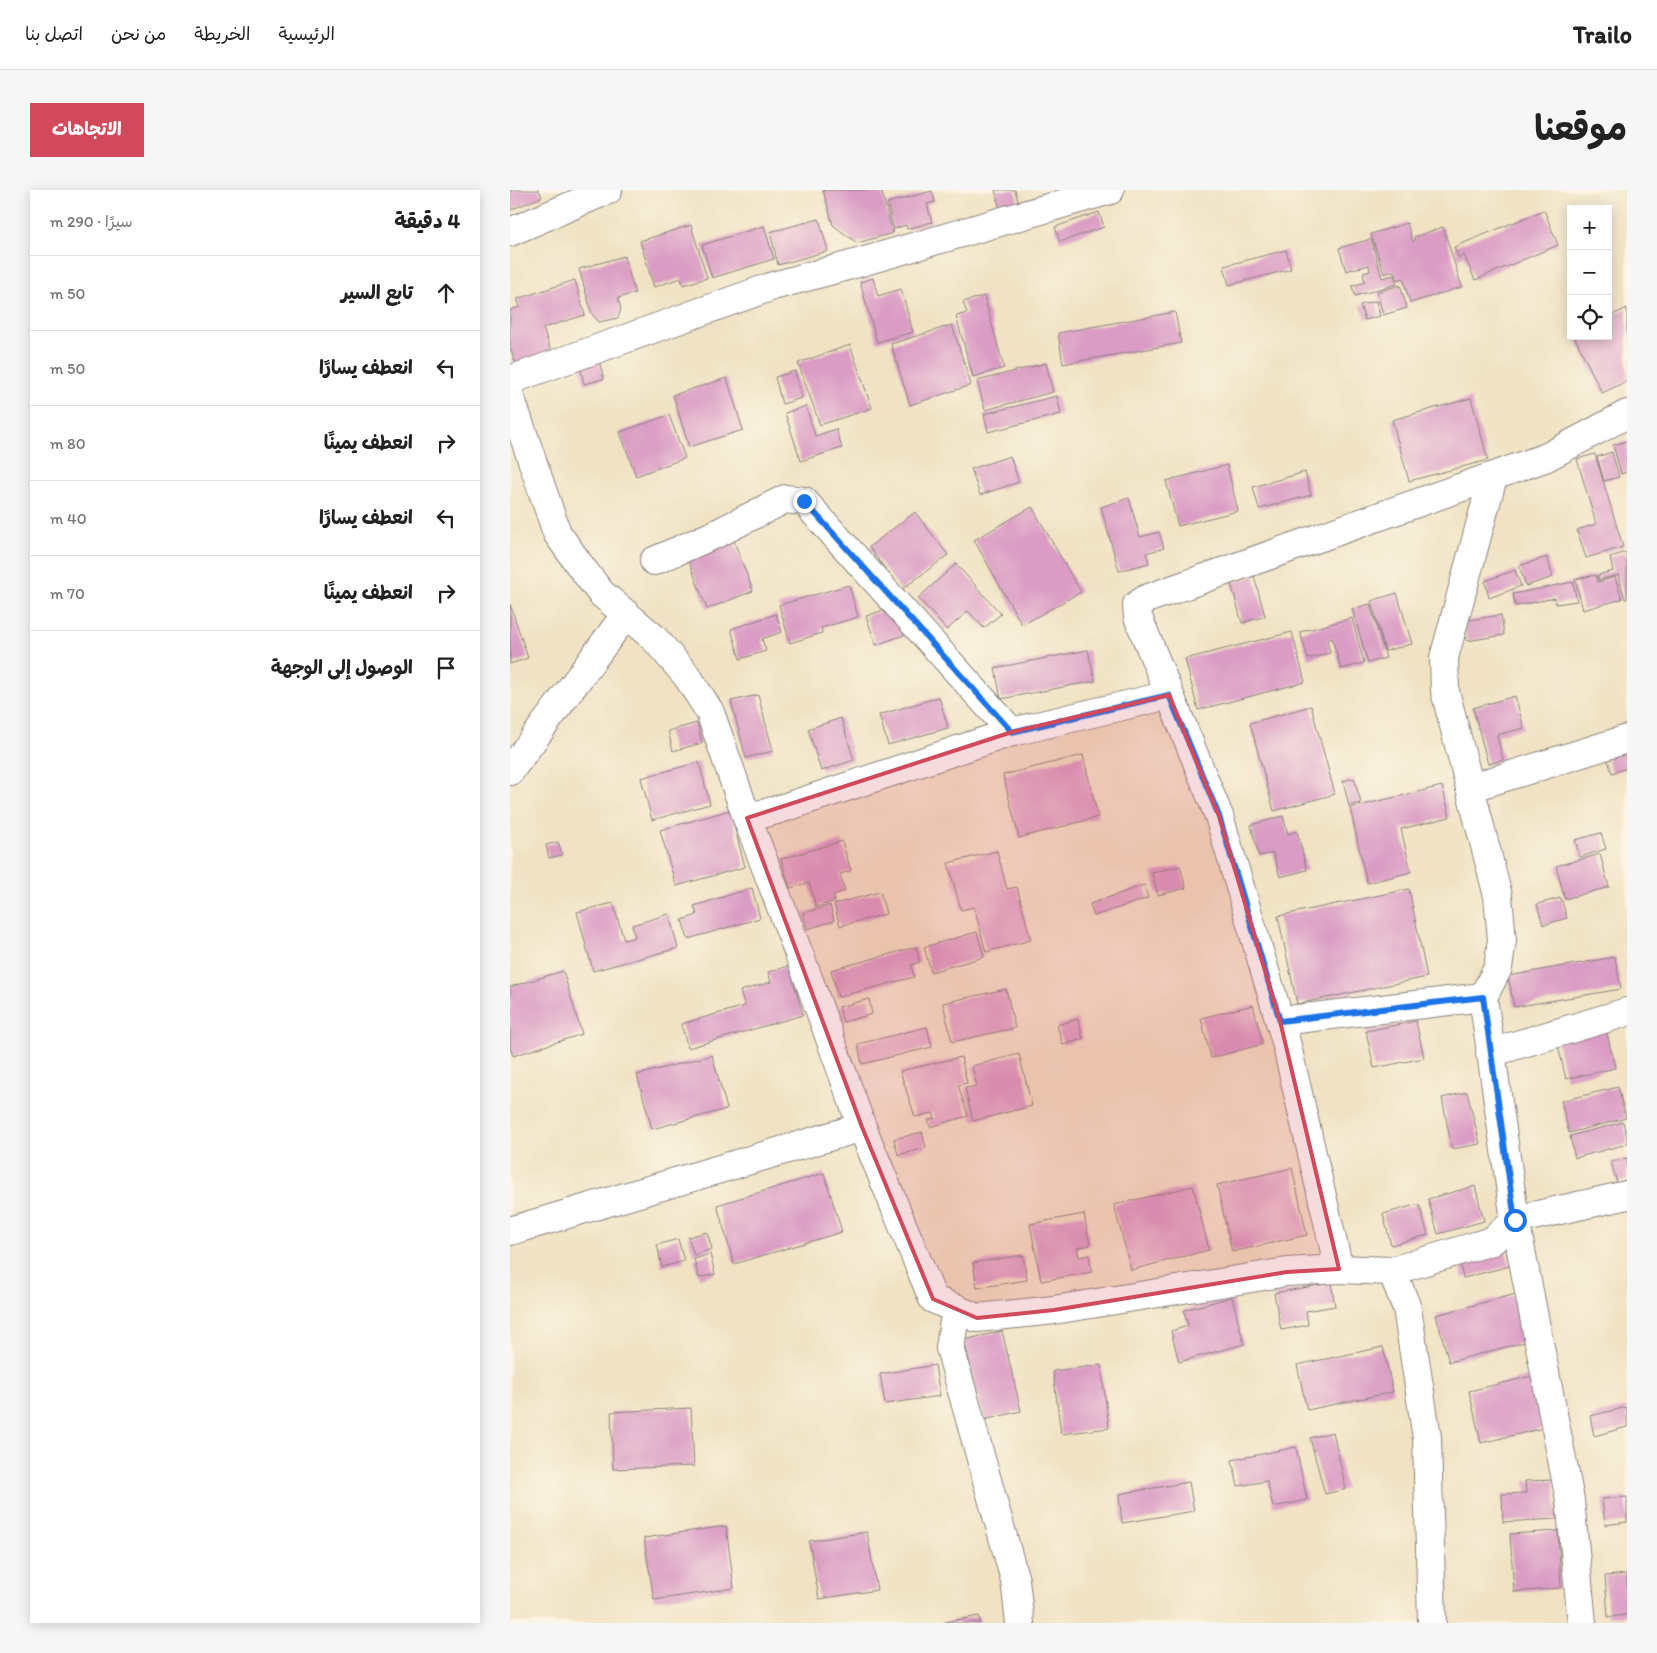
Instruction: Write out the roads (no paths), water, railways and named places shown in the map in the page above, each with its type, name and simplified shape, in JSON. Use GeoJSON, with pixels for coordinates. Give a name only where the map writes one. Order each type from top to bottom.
{"type":"FeatureCollection","features":[{"type":"Feature","properties":{"kind":"street"},"geometry":{"type":"LineString","coordinates":[[510,232],[608,190]]}},
{"type":"Feature","properties":{"kind":"street"},"geometry":{"type":"LineString","coordinates":[[510,380],[773,286],[1110,190]]}},
{"type":"Feature","properties":{"kind":"street"},"geometry":{"type":"LineString","coordinates":[[510,396],[558,533],[580,567],[601,593],[654,638],[687,676],[710,712],[747,818],[808,975],[862,1127],[933,1299],[977,1318],[1054,1310],[1287,1272],[1339,1269],[1392,1270],[1492,1241],[1515,1220],[1627,1195]]}},
{"type":"Feature","properties":{"kind":"street"},"geometry":{"type":"LineString","coordinates":[[1339,1269],[1280,1021],[1219,816],[1138,617],[1137,606],[1146,599],[1547,457],[1627,414]]}},
{"type":"Feature","properties":{"kind":"street"},"geometry":{"type":"LineString","coordinates":[[1493,477],[1444,658],[1446,691],[1498,896],[1502,940],[1498,968],[1483,997],[1515,1220],[1570,1500],[1582,1623]]}},
{"type":"Feature","properties":{"kind":"street"},"geometry":{"type":"LineString","coordinates":[[654,560],[718,533],[786,499],[804,501],[1012,732]]}},
{"type":"Feature","properties":{"kind":"street"},"geometry":{"type":"LineString","coordinates":[[510,771],[626,614]]}},
{"type":"Feature","properties":{"kind":"street"},"geometry":{"type":"LineString","coordinates":[[747,818],[780,809],[1012,732],[1169,695]]}},
{"type":"Feature","properties":{"kind":"street"},"geometry":{"type":"LineString","coordinates":[[1470,788],[1627,739]]}},
{"type":"Feature","properties":{"kind":"street"},"geometry":{"type":"LineString","coordinates":[[1280,1021],[1483,997]]}},
{"type":"Feature","properties":{"kind":"street"},"geometry":{"type":"LineString","coordinates":[[1490,1053],[1627,1012]]}},
{"type":"Feature","properties":{"kind":"street"},"geometry":{"type":"LineString","coordinates":[[510,1231],[862,1127]]}},
{"type":"Feature","properties":{"kind":"street"},"geometry":{"type":"LineString","coordinates":[[1392,1270],[1407,1308],[1427,1438],[1432,1623]]}},
{"type":"Feature","properties":{"kind":"street"},"geometry":{"type":"LineString","coordinates":[[956,1308],[950,1348],[1015,1580],[1020,1623]]}}]}
